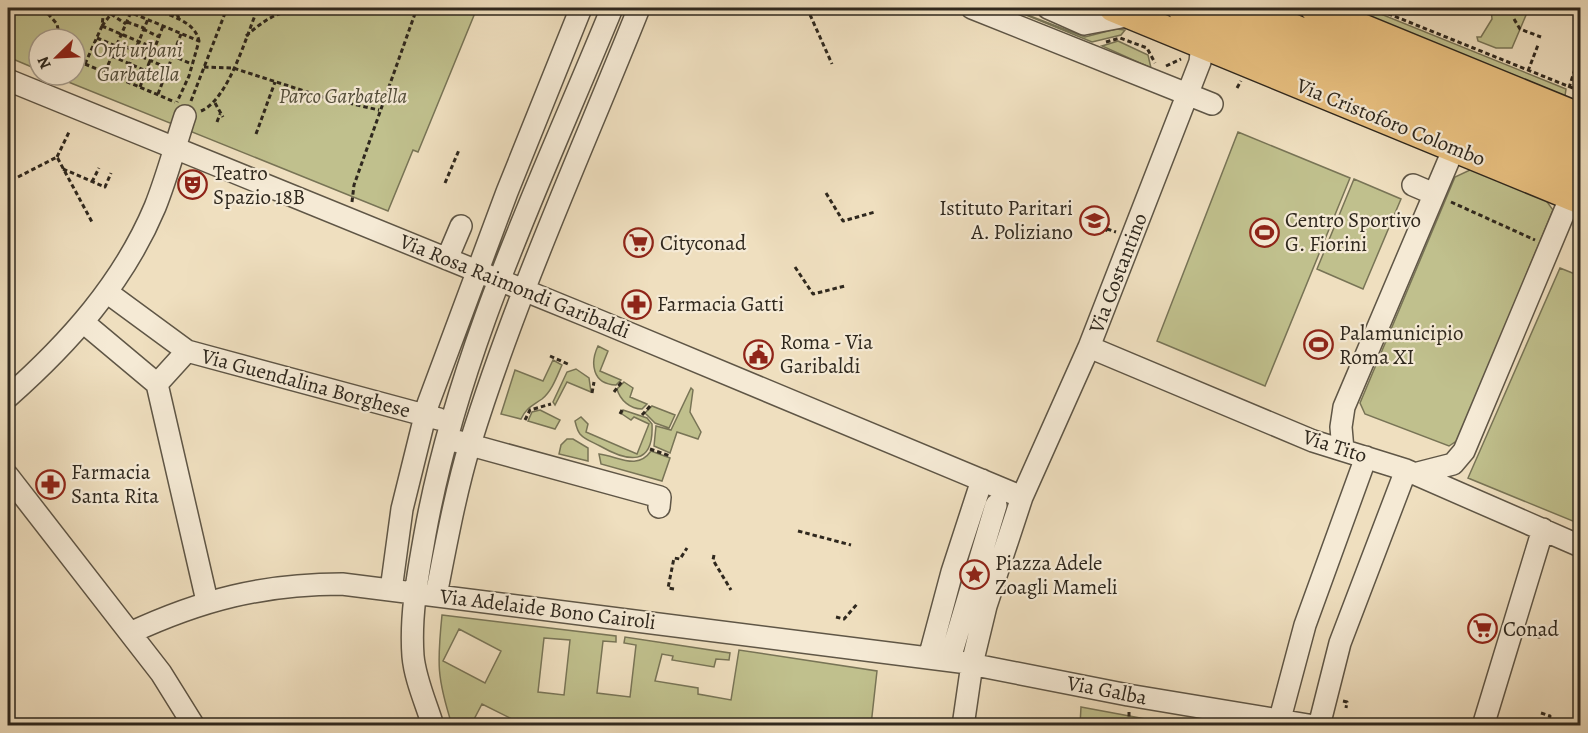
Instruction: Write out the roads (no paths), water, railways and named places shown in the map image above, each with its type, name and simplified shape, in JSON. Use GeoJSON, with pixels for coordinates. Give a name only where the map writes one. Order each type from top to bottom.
{"type":"FeatureCollection","features":[{"type":"Feature","properties":{"kind":"main road","name":"Via Cristoforo Colombo"},"geometry":{"type":"LineString","coordinates":[[1181,8],[1401,127],[1454,148],[1577,189]]}},
{"type":"Feature","properties":{"kind":"main road","name":"Via Cristoforo Colombo"},"geometry":{"type":"LineString","coordinates":[[1245,8],[1479,117],[1577,189]]}},
{"type":"Feature","properties":{"kind":"main road"},"geometry":{"type":"LineString","coordinates":[[1314,8],[1432,57],[1573,101]]}},
{"type":"Feature","properties":{"kind":"main road","name":"Via Cristoforo Colombo"},"geometry":{"type":"LineString","coordinates":[[1122,11],[1211,24],[1479,117],[1581,146]]}},
{"type":"Feature","properties":{"kind":"main road"},"geometry":{"type":"LineString","coordinates":[[1432,57],[1479,117]]}},
{"type":"Feature","properties":{"kind":"main road"},"geometry":{"type":"LineString","coordinates":[[1401,127],[1479,117]]}},
{"type":"Feature","properties":{"kind":"street"},"geometry":{"type":"LineString","coordinates":[[391,590],[402,509],[425,416],[477,272],[491,209],[507,192],[579,8]]}},
{"type":"Feature","properties":{"kind":"street"},"geometry":{"type":"LineString","coordinates":[[433,726],[413,656],[415,593],[431,502],[449,431],[500,281],[612,8]]}},
{"type":"Feature","properties":{"kind":"street"},"geometry":{"type":"LineString","coordinates":[[436,595],[456,494],[470,444],[524,291],[639,8]]}},
{"type":"Feature","properties":{"kind":"street"},"geometry":{"type":"LineString","coordinates":[[972,8],[1212,104]]}},
{"type":"Feature","properties":{"kind":"street"},"geometry":{"type":"LineString","coordinates":[[1048,8],[1084,24],[1122,11]]}},
{"type":"Feature","properties":{"kind":"street","name":"Via Costantino"},"geometry":{"type":"LineString","coordinates":[[1022,497],[1089,347],[1200,62],[1211,24]]}},
{"type":"Feature","properties":{"kind":"street","name":"Via Rosa Raimondi Garibaldi"},"geometry":{"type":"LineString","coordinates":[[8,80],[1022,497]]}},
{"type":"Feature","properties":{"kind":"street"},"geometry":{"type":"LineString","coordinates":[[8,397],[83,322],[108,293],[149,219],[176,149],[183,109]]}},
{"type":"Feature","properties":{"kind":"street"},"geometry":{"type":"LineString","coordinates":[[1343,450],[1341,428],[1344,407],[1454,148]]}},
{"type":"Feature","properties":{"kind":"street"},"geometry":{"type":"LineString","coordinates":[[1413,185],[1434,194]]}},
{"type":"Feature","properties":{"kind":"street"},"geometry":{"type":"LineString","coordinates":[[1316,726],[1340,643],[1410,472],[1453,464],[1464,451],[1550,247],[1577,189]]}},
{"type":"Feature","properties":{"kind":"street"},"geometry":{"type":"LineString","coordinates":[[507,192],[532,203]]}},
{"type":"Feature","properties":{"kind":"street"},"geometry":{"type":"LineString","coordinates":[[447,259],[461,226]]}},
{"type":"Feature","properties":{"kind":"street"},"geometry":{"type":"LineString","coordinates":[[108,293],[188,351],[157,384]]}},
{"type":"Feature","properties":{"kind":"street"},"geometry":{"type":"LineString","coordinates":[[83,322],[157,384],[207,601]]}},
{"type":"Feature","properties":{"kind":"street","name":"Via Tito"},"geometry":{"type":"LineString","coordinates":[[1089,347],[1313,441],[1410,472],[1581,546]]}},
{"type":"Feature","properties":{"kind":"street","name":"Via Guendalina Borghese"},"geometry":{"type":"LineString","coordinates":[[188,351],[425,416],[470,444],[660,497],[659,507]]}},
{"type":"Feature","properties":{"kind":"street"},"geometry":{"type":"LineString","coordinates":[[1278,723],[1305,625],[1366,457]]}},
{"type":"Feature","properties":{"kind":"street"},"geometry":{"type":"LineString","coordinates":[[8,476],[169,684],[194,726]]}},
{"type":"Feature","properties":{"kind":"street"},"geometry":{"type":"LineString","coordinates":[[928,658],[952,572],[982,480]]}},
{"type":"Feature","properties":{"kind":"street"},"geometry":{"type":"LineString","coordinates":[[963,726],[972,664],[986,606],[1022,497]]}},
{"type":"Feature","properties":{"kind":"street"},"geometry":{"type":"LineString","coordinates":[[952,652],[996,506]]}},
{"type":"Feature","properties":{"kind":"street"},"geometry":{"type":"LineString","coordinates":[[1483,726],[1543,529]]}},
{"type":"Feature","properties":{"kind":"street","name":"Via Adelaide Bono Cairoli"},"geometry":{"type":"LineString","coordinates":[[130,633],[207,601],[287,586],[342,585],[972,664]]}},
{"type":"Feature","properties":{"kind":"street","name":"Via Galba"},"geometry":{"type":"LineString","coordinates":[[972,664],[1278,723],[1316,726]]}},
{"type":"Feature","properties":{"kind":"place","name":"Teatro Spazio 18B"},"geometry":{"type":"Point","coordinates":[192,185]}},
{"type":"Feature","properties":{"kind":"place","name":"Istituto Paritari A. Poliziano"},"geometry":{"type":"Point","coordinates":[1094,220]}},
{"type":"Feature","properties":{"kind":"place","name":"Centro Sportivo G. Fiorini"},"geometry":{"type":"Point","coordinates":[1264,232]}},
{"type":"Feature","properties":{"kind":"place","name":"Cityconad"},"geometry":{"type":"Point","coordinates":[639,243]}},
{"type":"Feature","properties":{"kind":"place","name":"Farmacia Gatti"},"geometry":{"type":"Point","coordinates":[636,304]}},
{"type":"Feature","properties":{"kind":"place","name":"Palamunicipio Roma XI"},"geometry":{"type":"Point","coordinates":[1318,345]}},
{"type":"Feature","properties":{"kind":"place","name":"Roma - Via Garibaldi"},"geometry":{"type":"Point","coordinates":[759,354]}},
{"type":"Feature","properties":{"kind":"place","name":"Farmacia Santa Rita"},"geometry":{"type":"Point","coordinates":[50,484]}},
{"type":"Feature","properties":{"kind":"place","name":"Piazza Adele Zoagli Mameli"},"geometry":{"type":"Point","coordinates":[974,575]}},
{"type":"Feature","properties":{"kind":"place","name":"Conad"},"geometry":{"type":"Point","coordinates":[1482,629]}},
{"type":"Feature","properties":{"kind":"park label","name":"Orti urbani Garbatella"},"geometry":{"type":"Point","coordinates":[138,62]}},
{"type":"Feature","properties":{"kind":"park label","name":"Parco Garbatella"},"geometry":{"type":"Point","coordinates":[343,96]}}]}
